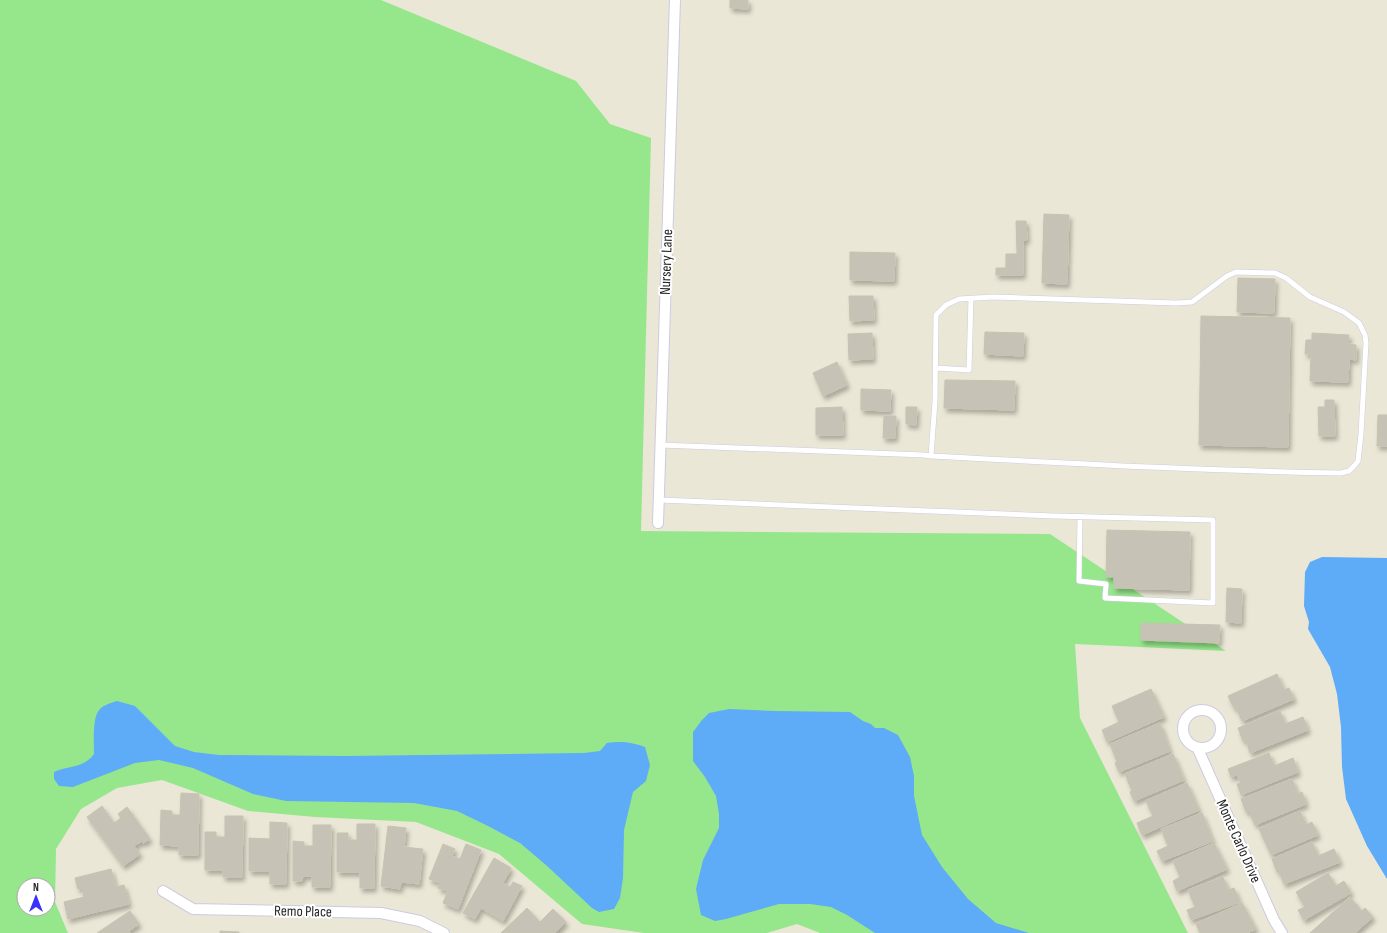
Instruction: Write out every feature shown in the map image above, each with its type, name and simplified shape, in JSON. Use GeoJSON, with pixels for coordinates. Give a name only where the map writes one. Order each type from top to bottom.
{"type":"FeatureCollection","features":[{"type":"Feature","properties":{"kind":"street","name":"Nursery Lane"},"geometry":{"type":"LineString","coordinates":[[658,523],[675,0]]}},
{"type":"Feature","properties":{"kind":"street","name":"Monte Carlo Drive"},"geometry":{"type":"LineString","coordinates":[[1198,748],[1274,920],[1282,933]]}},
{"type":"Feature","properties":{"kind":"street","name":"Remo Place"},"geometry":{"type":"LineString","coordinates":[[163,891],[193,909],[381,913],[420,921],[444,933]]}},
{"type":"Feature","properties":{"kind":"lane"},"geometry":{"type":"LineString","coordinates":[[660,445],[931,456],[1193,469],[1341,474],[1349,471],[1358,461],[1362,426],[1366,343],[1365,335],[1359,323],[1344,312],[1310,297],[1286,278],[1275,273],[1236,272],[1227,276],[1192,302],[1176,303],[993,297],[959,298],[946,305],[936,315],[935,401],[931,456]]}},
{"type":"Feature","properties":{"kind":"lane"},"geometry":{"type":"LineString","coordinates":[[935,368],[969,370],[971,298]]}},
{"type":"Feature","properties":{"kind":"lane"},"geometry":{"type":"LineString","coordinates":[[659,500],[1213,520],[1213,603],[1105,598],[1106,584],[1079,581],[1080,516]]}},
{"type":"Feature","properties":{"kind":"green space"},"geometry":{"type":"Polygon","coordinates":[[[0,0],[381,0],[576,81],[610,124],[651,138],[641,531],[1050,534],[1226,651],[1075,644],[1080,718],[1188,933],[820,933],[797,924],[767,933],[644,933],[582,924],[499,854],[416,822],[315,817],[248,811],[162,780],[117,788],[81,809],[56,849],[55,877],[16,877],[16,917],[56,917],[56,904],[68,933],[0,933],[0,0]]]}},
{"type":"Feature","properties":{"kind":"water"},"geometry":{"type":"Polygon","coordinates":[[[1322,557],[1387,558],[1387,879],[1367,846],[1346,799],[1342,767],[1341,727],[1337,694],[1330,667],[1308,629],[1309,622],[1304,606],[1305,572],[1310,562],[1322,557]]]}},
{"type":"Feature","properties":{"kind":"water"},"geometry":{"type":"Polygon","coordinates":[[[117,701],[135,706],[175,746],[194,752],[219,755],[345,756],[584,753],[600,751],[607,743],[617,742],[626,742],[645,747],[650,765],[646,781],[633,792],[624,830],[623,878],[620,898],[614,909],[599,912],[592,908],[520,843],[457,811],[414,803],[286,801],[253,794],[193,768],[159,760],[135,763],[73,787],[59,786],[54,779],[54,772],[80,764],[90,759],[94,754],[94,730],[97,712],[104,706],[117,701]]]}},
{"type":"Feature","properties":{"kind":"water"},"geometry":{"type":"Polygon","coordinates":[[[729,709],[850,712],[863,721],[871,724],[875,728],[884,728],[898,735],[910,757],[914,776],[914,796],[922,835],[942,867],[968,899],[996,923],[1029,933],[875,933],[847,915],[831,907],[810,904],[779,904],[715,921],[701,915],[696,889],[703,860],[719,828],[719,814],[716,796],[705,777],[693,761],[693,732],[709,713],[729,709]]]}},
{"type":"Feature","properties":{"kind":"building"},"geometry":{"type":"Polygon","coordinates":[[[730,0],[748,0],[748,9],[730,8],[730,0]]]}},
{"type":"Feature","properties":{"kind":"building"},"geometry":{"type":"Polygon","coordinates":[[[1044,214],[1069,215],[1067,284],[1042,283],[1044,214]]]}},
{"type":"Feature","properties":{"kind":"building"},"geometry":{"type":"Polygon","coordinates":[[[1016,221],[1026,221],[1027,240],[1023,240],[1023,275],[996,275],[996,268],[1006,268],[1006,254],[1017,254],[1016,221]]]}},
{"type":"Feature","properties":{"kind":"building"},"geometry":{"type":"Polygon","coordinates":[[[850,252],[895,253],[894,281],[850,280],[850,252]]]}},
{"type":"Feature","properties":{"kind":"building"},"geometry":{"type":"Polygon","coordinates":[[[1238,278],[1275,279],[1274,313],[1237,312],[1238,278]]]}},
{"type":"Feature","properties":{"kind":"building"},"geometry":{"type":"Polygon","coordinates":[[[849,296],[873,296],[874,320],[850,321],[849,296]]]}},
{"type":"Feature","properties":{"kind":"building"},"geometry":{"type":"Polygon","coordinates":[[[1201,316],[1290,318],[1288,447],[1199,445],[1201,316]]]}},
{"type":"Feature","properties":{"kind":"building"},"geometry":{"type":"Polygon","coordinates":[[[985,332],[1024,333],[1023,356],[984,354],[985,332]]]}},
{"type":"Feature","properties":{"kind":"building"},"geometry":{"type":"Polygon","coordinates":[[[872,333],[873,359],[849,360],[848,334],[872,333]]]}},
{"type":"Feature","properties":{"kind":"building"},"geometry":{"type":"Polygon","coordinates":[[[1312,333],[1349,335],[1348,344],[1356,345],[1356,360],[1349,359],[1348,382],[1310,381],[1311,354],[1305,354],[1306,340],[1312,340],[1312,333]]]}},
{"type":"Feature","properties":{"kind":"building"},"geometry":{"type":"Polygon","coordinates":[[[837,362],[847,385],[823,396],[813,373],[837,362]]]}},
{"type":"Feature","properties":{"kind":"building"},"geometry":{"type":"Polygon","coordinates":[[[945,380],[1015,381],[1014,410],[944,408],[945,380]]]}},
{"type":"Feature","properties":{"kind":"building"},"geometry":{"type":"Polygon","coordinates":[[[861,389],[891,390],[890,411],[861,410],[861,389]]]}},
{"type":"Feature","properties":{"kind":"building"},"geometry":{"type":"Polygon","coordinates":[[[1325,400],[1334,400],[1335,436],[1319,436],[1318,407],[1325,407],[1325,400]]]}},
{"type":"Feature","properties":{"kind":"building"},"geometry":{"type":"Polygon","coordinates":[[[842,407],[843,435],[816,435],[816,408],[842,407]]]}},
{"type":"Feature","properties":{"kind":"building"},"geometry":{"type":"Polygon","coordinates":[[[906,407],[917,407],[916,425],[906,424],[906,407]]]}},
{"type":"Feature","properties":{"kind":"building"},"geometry":{"type":"Polygon","coordinates":[[[1378,415],[1387,415],[1387,446],[1377,446],[1378,415]]]}},
{"type":"Feature","properties":{"kind":"building"},"geometry":{"type":"Polygon","coordinates":[[[884,416],[896,416],[895,438],[883,438],[884,416]]]}},
{"type":"Feature","properties":{"kind":"building"},"geometry":{"type":"Polygon","coordinates":[[[1107,530],[1190,532],[1189,590],[1114,588],[1114,577],[1106,577],[1107,530]]]}},
{"type":"Feature","properties":{"kind":"building"},"geometry":{"type":"Polygon","coordinates":[[[1227,588],[1242,589],[1241,623],[1226,622],[1227,588]]]}},
{"type":"Feature","properties":{"kind":"building"},"geometry":{"type":"Polygon","coordinates":[[[1141,623],[1220,625],[1219,643],[1141,640],[1141,623]]]}},
{"type":"Feature","properties":{"kind":"building"},"geometry":{"type":"Polygon","coordinates":[[[1277,674],[1284,690],[1289,688],[1294,699],[1242,721],[1236,707],[1234,708],[1228,696],[1277,674]]]}},
{"type":"Feature","properties":{"kind":"building"},"geometry":{"type":"Polygon","coordinates":[[[1151,689],[1164,717],[1107,742],[1102,730],[1119,722],[1112,706],[1151,689]]]}},
{"type":"Feature","properties":{"kind":"building"},"geometry":{"type":"Polygon","coordinates":[[[1280,711],[1285,724],[1303,717],[1308,730],[1250,753],[1246,740],[1243,741],[1238,728],[1280,711]]]}},
{"type":"Feature","properties":{"kind":"building"},"geometry":{"type":"Polygon","coordinates":[[[1160,723],[1170,751],[1119,772],[1110,744],[1160,723]]]}},
{"type":"Feature","properties":{"kind":"building"},"geometry":{"type":"Polygon","coordinates":[[[1269,753],[1274,766],[1293,758],[1298,772],[1241,795],[1237,784],[1241,783],[1237,775],[1231,777],[1228,769],[1269,753]]]}},
{"type":"Feature","properties":{"kind":"building"},"geometry":{"type":"Polygon","coordinates":[[[1173,754],[1184,780],[1134,801],[1130,792],[1132,791],[1125,774],[1173,754]]]}},
{"type":"Feature","properties":{"kind":"building"},"geometry":{"type":"Polygon","coordinates":[[[1292,779],[1298,794],[1302,792],[1306,804],[1255,825],[1249,811],[1246,812],[1241,799],[1292,779]]]}},
{"type":"Feature","properties":{"kind":"building"},"geometry":{"type":"Polygon","coordinates":[[[1187,783],[1199,810],[1142,835],[1137,823],[1153,816],[1146,801],[1187,783]]]}},
{"type":"Feature","properties":{"kind":"building"},"geometry":{"type":"Polygon","coordinates":[[[181,793],[199,794],[198,855],[179,855],[179,846],[160,845],[161,810],[172,811],[172,815],[180,815],[181,793]]]}},
{"type":"Feature","properties":{"kind":"building"},"geometry":{"type":"Polygon","coordinates":[[[102,806],[114,823],[121,818],[118,814],[127,807],[150,839],[143,843],[142,841],[134,846],[140,854],[123,866],[87,817],[102,806]]]}},
{"type":"Feature","properties":{"kind":"building"},"geometry":{"type":"Polygon","coordinates":[[[1300,811],[1306,825],[1312,822],[1318,835],[1271,855],[1259,829],[1300,811]]]}},
{"type":"Feature","properties":{"kind":"building"},"geometry":{"type":"Polygon","coordinates":[[[1202,813],[1213,841],[1162,861],[1157,851],[1168,846],[1161,829],[1202,813]]]}},
{"type":"Feature","properties":{"kind":"building"},"geometry":{"type":"Polygon","coordinates":[[[225,816],[243,816],[242,877],[223,877],[223,870],[205,870],[205,832],[216,832],[216,837],[225,837],[225,816]]]}},
{"type":"Feature","properties":{"kind":"building"},"geometry":{"type":"Polygon","coordinates":[[[270,822],[287,823],[286,884],[270,884],[270,871],[249,871],[249,838],[270,839],[270,822]]]}},
{"type":"Feature","properties":{"kind":"building"},"geometry":{"type":"Polygon","coordinates":[[[357,824],[375,824],[374,888],[360,888],[360,872],[337,872],[337,833],[348,833],[348,840],[357,840],[357,824]]]}},
{"type":"Feature","properties":{"kind":"building"},"geometry":{"type":"Polygon","coordinates":[[[313,825],[331,825],[330,887],[312,887],[312,876],[303,876],[302,881],[293,881],[293,841],[304,842],[304,846],[313,846],[313,825]]]}},
{"type":"Feature","properties":{"kind":"building"},"geometry":{"type":"Polygon","coordinates":[[[388,826],[406,828],[404,847],[423,849],[419,884],[401,882],[400,889],[381,886],[388,826]]]}},
{"type":"Feature","properties":{"kind":"building"},"geometry":{"type":"Polygon","coordinates":[[[1312,842],[1318,856],[1334,849],[1340,862],[1284,884],[1272,859],[1312,842]]]}},
{"type":"Feature","properties":{"kind":"building"},"geometry":{"type":"Polygon","coordinates":[[[1214,843],[1227,869],[1177,891],[1173,881],[1180,877],[1173,861],[1214,843]]]}},
{"type":"Feature","properties":{"kind":"building"},"geometry":{"type":"Polygon","coordinates":[[[443,844],[455,849],[452,856],[460,859],[466,844],[481,850],[458,909],[443,903],[448,891],[438,888],[440,883],[429,879],[443,844]]]}},
{"type":"Feature","properties":{"kind":"building"},"geometry":{"type":"Polygon","coordinates":[[[494,858],[511,868],[503,883],[510,887],[513,882],[522,886],[503,921],[481,908],[475,919],[463,913],[494,858]]]}},
{"type":"Feature","properties":{"kind":"building"},"geometry":{"type":"Polygon","coordinates":[[[111,869],[116,887],[124,885],[129,904],[68,919],[64,902],[84,897],[82,888],[78,889],[75,878],[111,869]]]}},
{"type":"Feature","properties":{"kind":"building"},"geometry":{"type":"Polygon","coordinates":[[[1328,873],[1336,886],[1344,881],[1351,893],[1304,920],[1298,910],[1305,907],[1296,892],[1328,873]]]}},
{"type":"Feature","properties":{"kind":"building"},"geometry":{"type":"Polygon","coordinates":[[[1223,877],[1228,890],[1234,888],[1240,902],[1191,920],[1187,910],[1195,907],[1188,890],[1223,877]]]}},
{"type":"Feature","properties":{"kind":"building"},"geometry":{"type":"Polygon","coordinates":[[[1350,897],[1362,911],[1365,908],[1373,917],[1355,933],[1310,933],[1350,897]]]}},
{"type":"Feature","properties":{"kind":"building"},"geometry":{"type":"Polygon","coordinates":[[[1242,903],[1256,929],[1247,933],[1200,933],[1196,924],[1242,903]]]}},
{"type":"Feature","properties":{"kind":"building"},"geometry":{"type":"Polygon","coordinates":[[[527,908],[540,922],[553,909],[566,922],[555,933],[501,933],[527,908]]]}},
{"type":"Feature","properties":{"kind":"building"},"geometry":{"type":"Polygon","coordinates":[[[130,911],[139,924],[129,931],[131,933],[97,933],[130,911]]]}},
{"type":"Feature","properties":{"kind":"building"},"geometry":{"type":"Polygon","coordinates":[[[220,931],[239,932],[239,933],[220,933],[220,931]]]}}]}
